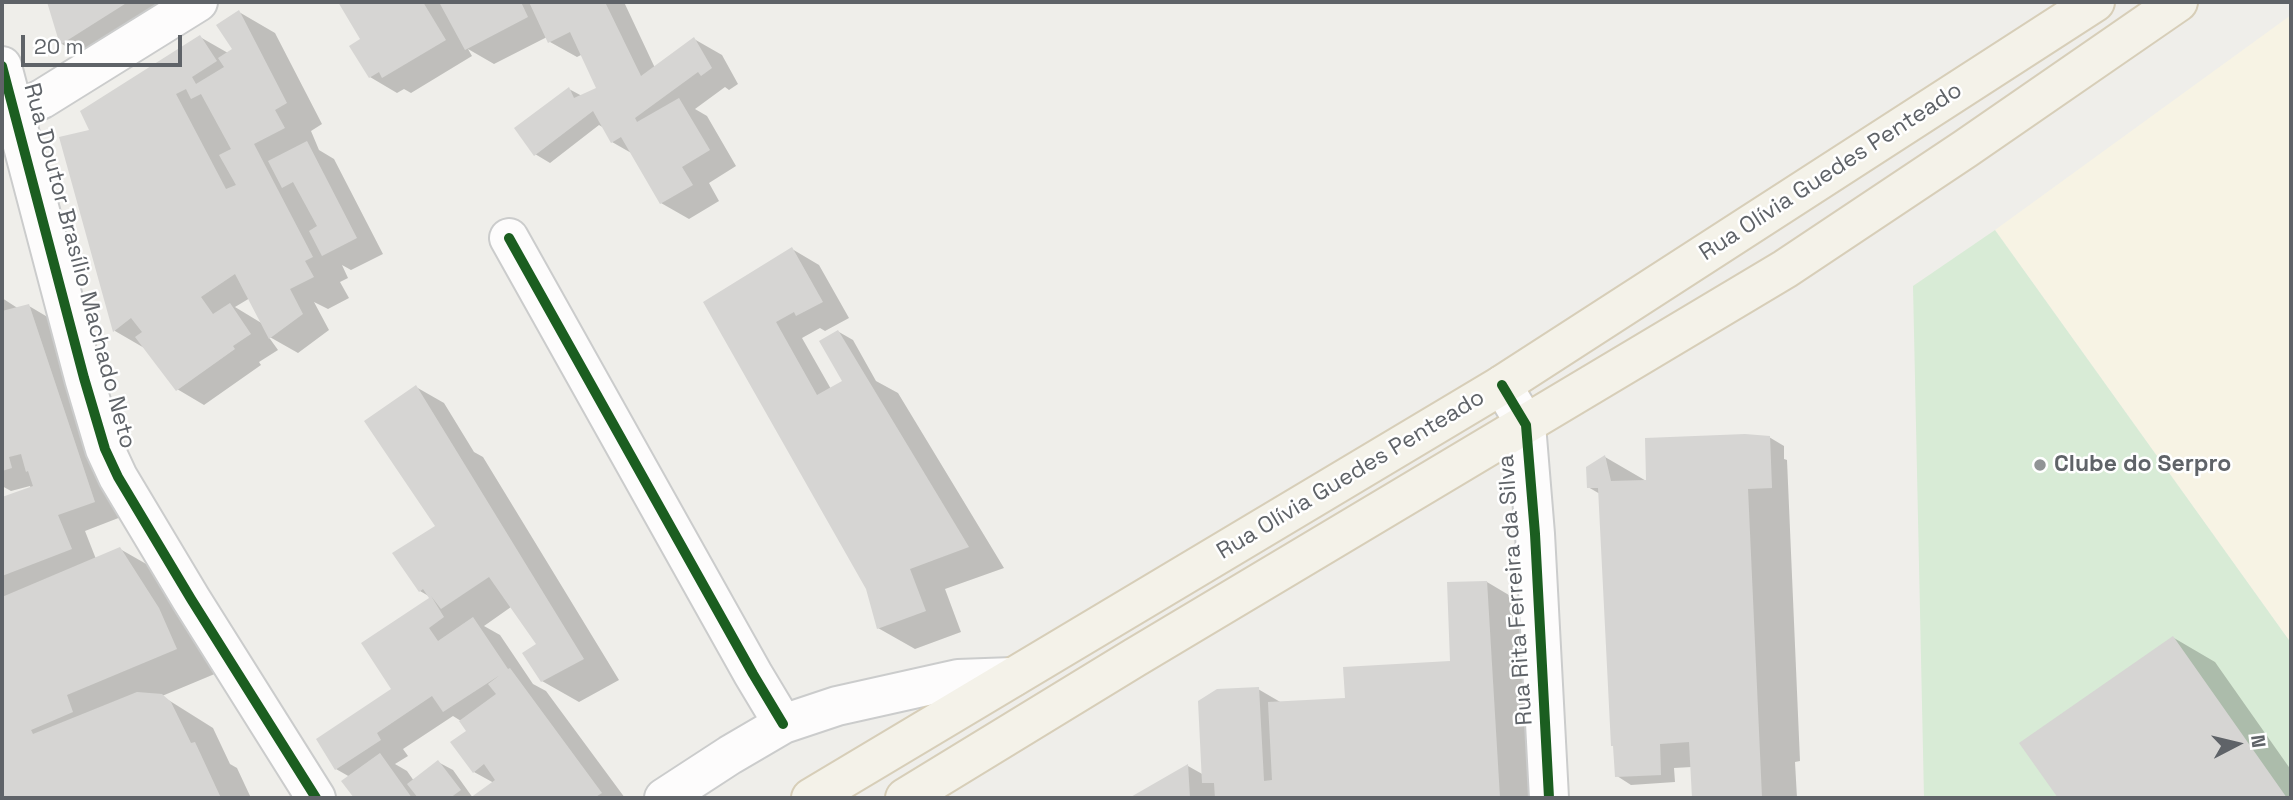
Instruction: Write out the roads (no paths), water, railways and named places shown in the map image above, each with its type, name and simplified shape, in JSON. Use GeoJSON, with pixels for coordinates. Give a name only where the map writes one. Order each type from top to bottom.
{"type":"FeatureCollection","features":[{"type":"Feature","properties":{"kind":"main road","name":"Rua Olívia Guedes Penteado"},"geometry":{"type":"LineString","coordinates":[[811,798],[1502,385],[2095,2]]}},
{"type":"Feature","properties":{"kind":"main road","name":"Rua Olívia Guedes Penteado"},"geometry":{"type":"LineString","coordinates":[[905,798],[1785,269],[2178,2]]}},
{"type":"Feature","properties":{"kind":"street"},"geometry":{"type":"LineString","coordinates":[[15,112],[41,99],[198,2]]}},
{"type":"Feature","properties":{"kind":"street","name":"Rua Doutor Brasílio Machado Neto"},"geometry":{"type":"LineString","coordinates":[[2,66],[105,449],[118,477],[191,599],[316,798]]}},
{"type":"Feature","properties":{"kind":"street"},"geometry":{"type":"LineString","coordinates":[[509,238],[783,724]]}},
{"type":"Feature","properties":{"kind":"street","name":"Rua Rita Ferreira da Silva"},"geometry":{"type":"LineString","coordinates":[[1502,385],[1526,425],[1535,534],[1549,798]]}},
{"type":"Feature","properties":{"kind":"street"},"geometry":{"type":"LineString","coordinates":[[664,798],[783,724],[837,706],[958,679],[1013,677]]}},
{"type":"Feature","properties":{"kind":"place","name":"Clube do Serpro"},"geometry":{"type":"Point","coordinates":[2040,465]}}]}
